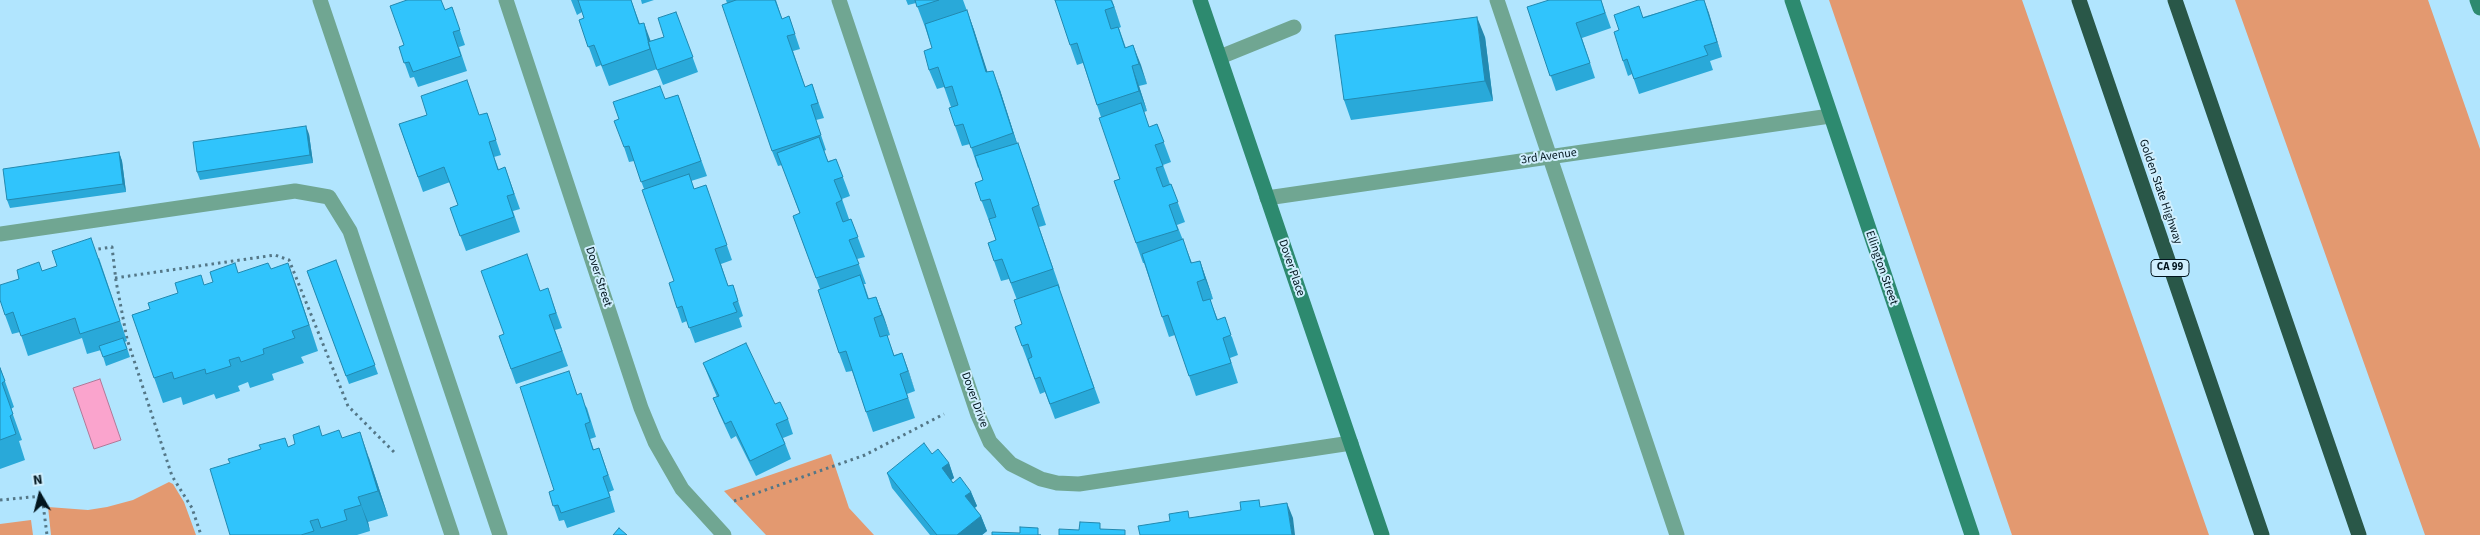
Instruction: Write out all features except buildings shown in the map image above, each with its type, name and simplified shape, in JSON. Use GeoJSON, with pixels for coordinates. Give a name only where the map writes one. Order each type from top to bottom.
{"type":"FeatureCollection","features":[{"type":"Feature","properties":{"kind":"highway","name":"Golden State Highway"},"geometry":{"type":"LineString","coordinates":[[2079,0],[2262,535]]}},
{"type":"Feature","properties":{"kind":"highway"},"geometry":{"type":"LineString","coordinates":[[2175,0],[2359,535]]}},
{"type":"Feature","properties":{"kind":"street"},"geometry":{"type":"LineString","coordinates":[[320,0],[500,535]]}},
{"type":"Feature","properties":{"kind":"street","name":"Dover Street"},"geometry":{"type":"LineString","coordinates":[[506,0],[641,408],[655,442],[682,489],[724,535]]}},
{"type":"Feature","properties":{"kind":"street","name":"Dover Drive"},"geometry":{"type":"LineString","coordinates":[[839,0],[978,415],[990,442],[1011,464],[1041,479],[1057,483],[1079,484],[1351,443]]}},
{"type":"Feature","properties":{"kind":"street","name":"Dover Place"},"geometry":{"type":"LineString","coordinates":[[1200,0],[1382,535]]}},
{"type":"Feature","properties":{"kind":"street"},"geometry":{"type":"LineString","coordinates":[[1497,0],[1677,535]]}},
{"type":"Feature","properties":{"kind":"street","name":"Ellington Street"},"geometry":{"type":"LineString","coordinates":[[1792,0],[1972,535]]}},
{"type":"Feature","properties":{"kind":"street"},"geometry":{"type":"LineString","coordinates":[[2477,0],[2480,8]]}},
{"type":"Feature","properties":{"kind":"street"},"geometry":{"type":"LineString","coordinates":[[1220,57],[1294,27]]}},
{"type":"Feature","properties":{"kind":"street","name":"3rd Avenue"},"geometry":{"type":"LineString","coordinates":[[1267,198],[1830,116]]}},
{"type":"Feature","properties":{"kind":"street"},"geometry":{"type":"LineString","coordinates":[[0,234],[295,191],[329,197],[350,230],[452,535]]}},
{"type":"Feature","properties":{"kind":"path"},"geometry":{"type":"LineString","coordinates":[[84,251],[112,247],[115,278],[127,339],[172,476],[192,508],[200,535]]}},
{"type":"Feature","properties":{"kind":"path"},"geometry":{"type":"LineString","coordinates":[[115,278],[275,255],[289,260],[348,406],[401,461]]}},
{"type":"Feature","properties":{"kind":"path"},"geometry":{"type":"LineString","coordinates":[[734,501],[865,455],[944,414]]}},
{"type":"Feature","properties":{"kind":"path"},"geometry":{"type":"LineString","coordinates":[[0,500],[42,496],[47,535]]}},
{"type":"Feature","properties":{"kind":"shaded area"},"geometry":{"type":"Polygon","coordinates":[[[1829,0],[2022,0],[2209,535],[2012,535],[1829,0]]]}},
{"type":"Feature","properties":{"kind":"shaded area"},"geometry":{"type":"Polygon","coordinates":[[[2235,0],[2428,0],[2480,149],[2480,535],[2425,535],[2235,0]]]}},
{"type":"Feature","properties":{"kind":"shaded area"},"geometry":{"type":"Polygon","coordinates":[[[100,379],[121,440],[94,449],[73,388],[100,379]]]}},
{"type":"Feature","properties":{"kind":"shaded area"},"geometry":{"type":"Polygon","coordinates":[[[831,454],[849,508],[874,535],[766,535],[724,491],[831,454]]]}},
{"type":"Feature","properties":{"kind":"shaded area"},"geometry":{"type":"Polygon","coordinates":[[[169,482],[173,484],[184,502],[196,535],[51,535],[48,507],[88,510],[107,507],[133,500],[169,482]]]}},
{"type":"Feature","properties":{"kind":"shaded area"},"geometry":{"type":"Polygon","coordinates":[[[31,520],[33,535],[0,535],[0,524],[31,520]]]}}]}
